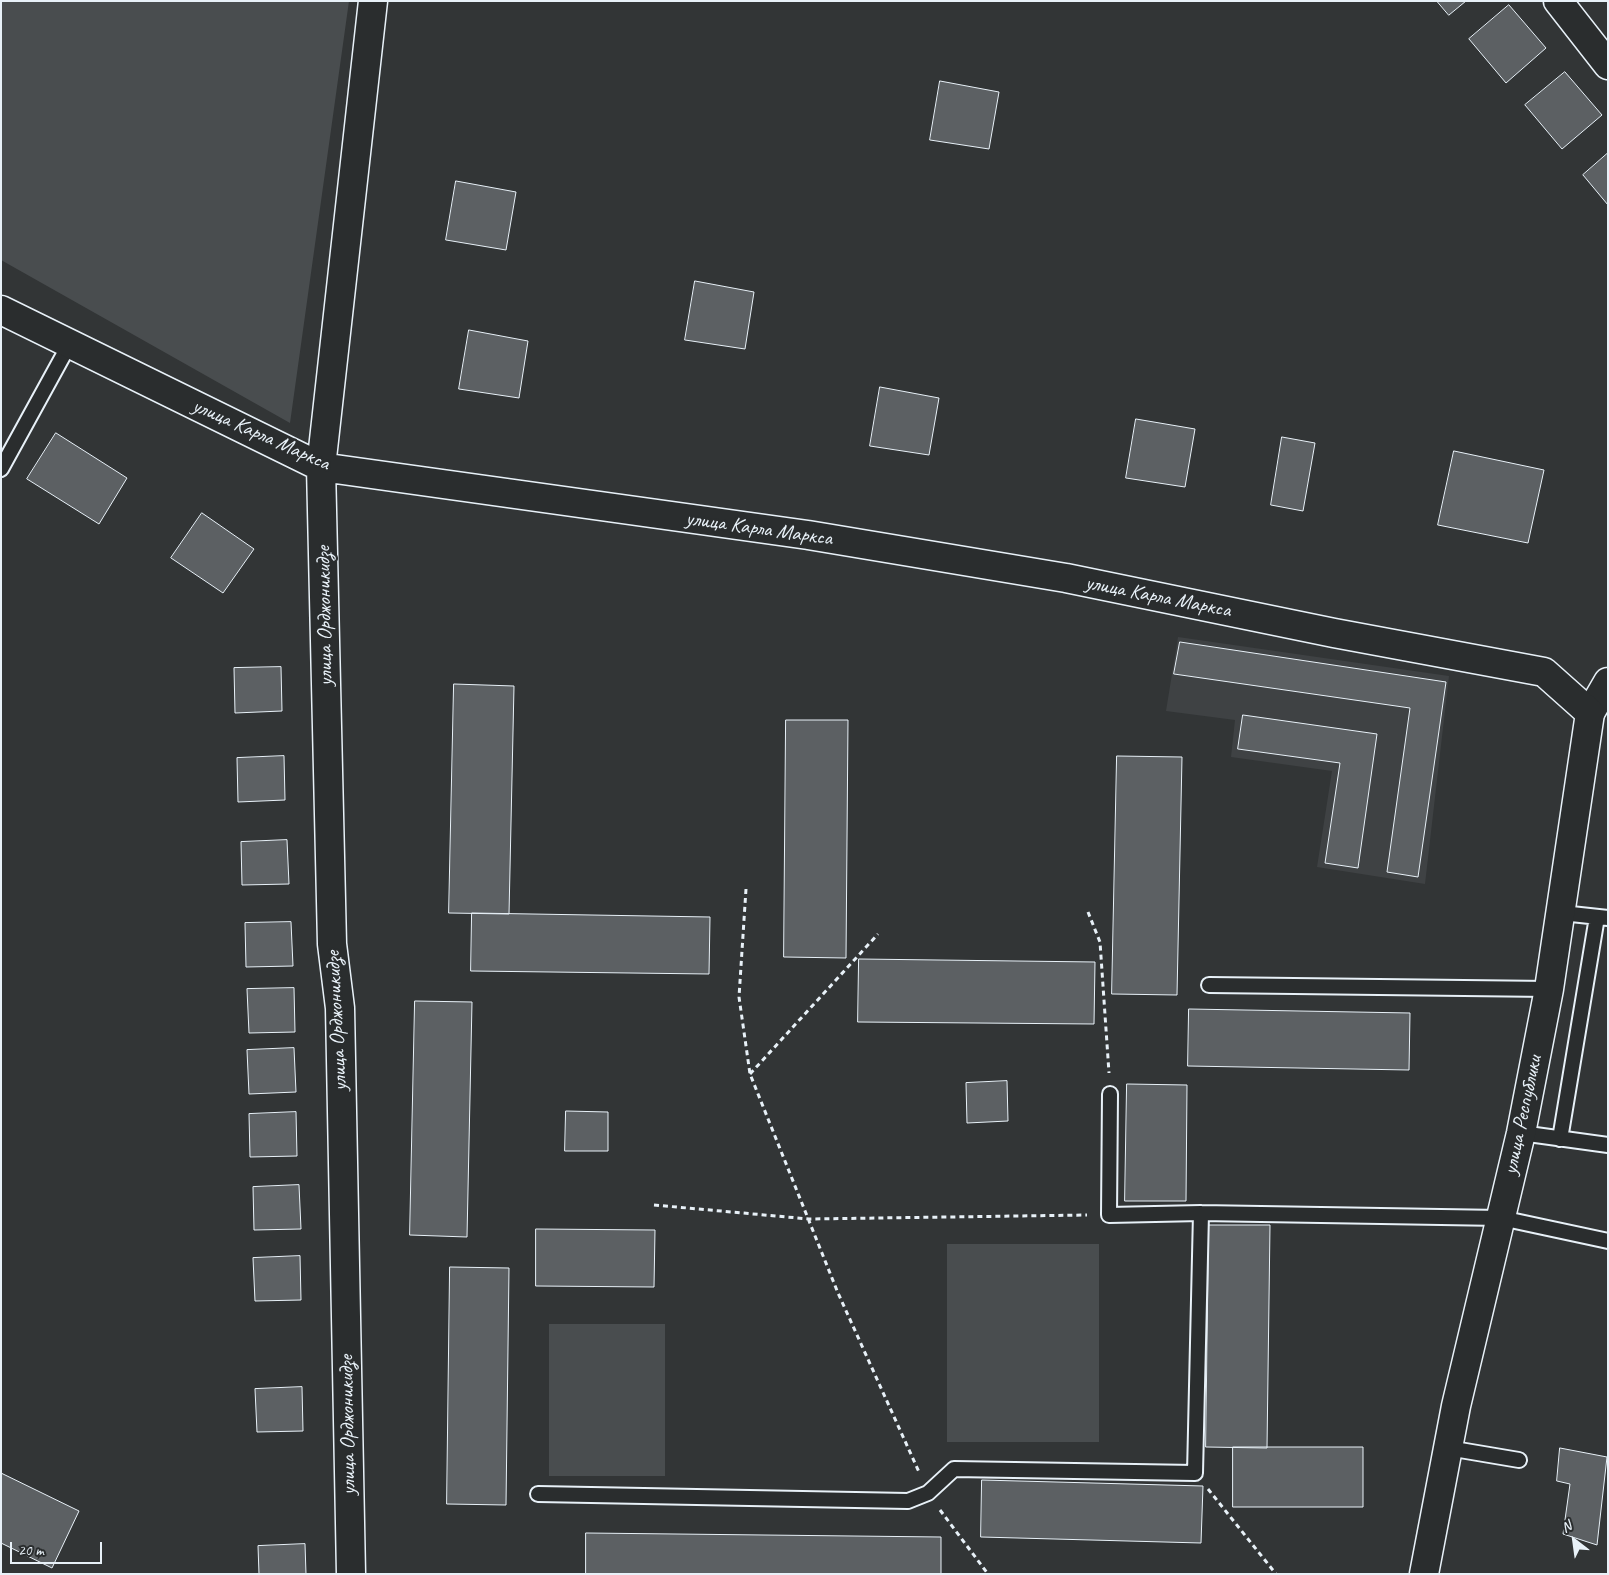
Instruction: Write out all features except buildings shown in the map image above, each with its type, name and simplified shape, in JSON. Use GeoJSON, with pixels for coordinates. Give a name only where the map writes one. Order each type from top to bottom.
{"type":"FeatureCollection","features":[{"type":"Feature","properties":{"kind":"street","name":"улица Орджоникидзе"},"geometry":{"type":"LineString","coordinates":[[351,1574],[340,1008],[332,944],[321,468],[373,1]]}},
{"type":"Feature","properties":{"kind":"street"},"geometry":{"type":"LineString","coordinates":[[1558,1],[1608,65]]}},
{"type":"Feature","properties":{"kind":"street","name":"улица Карла Маркса"},"geometry":{"type":"LineString","coordinates":[[1,310],[321,468],[836,540],[1066,578],[1334,633],[1544,672],[1590,713]]}},
{"type":"Feature","properties":{"kind":"street"},"geometry":{"type":"LineString","coordinates":[[1590,713],[1608,682]]}},
{"type":"Feature","properties":{"kind":"street","name":"улица Республики"},"geometry":{"type":"LineString","coordinates":[[1424,1574],[1456,1406],[1521,1133],[1550,990],[1590,713]]}},
{"type":"Feature","properties":{"kind":"lane"},"geometry":{"type":"LineString","coordinates":[[1,469],[69,345]]}},
{"type":"Feature","properties":{"kind":"lane"},"geometry":{"type":"LineString","coordinates":[[1560,1138],[1602,918],[1562,913]]}},
{"type":"Feature","properties":{"kind":"lane"},"geometry":{"type":"LineString","coordinates":[[1209,985],[1550,990]]}},
{"type":"Feature","properties":{"kind":"lane"},"geometry":{"type":"LineString","coordinates":[[1110,1094],[1109,1215],[1201,1213],[1501,1218],[1608,1241]]}},
{"type":"Feature","properties":{"kind":"lane"},"geometry":{"type":"LineString","coordinates":[[1521,1133],[1608,1145]]}},
{"type":"Feature","properties":{"kind":"lane"},"geometry":{"type":"LineString","coordinates":[[538,1494],[908,1501],[928,1493],[954,1469],[1195,1473],[1201,1213]]}},
{"type":"Feature","properties":{"kind":"lane"},"geometry":{"type":"LineString","coordinates":[[1448,1448],[1519,1460]]}},
{"type":"Feature","properties":{"kind":"path"},"geometry":{"type":"LineString","coordinates":[[746,889],[739,997],[750,1074],[838,1293],[928,1493],[988,1574]]}},
{"type":"Feature","properties":{"kind":"path"},"geometry":{"type":"LineString","coordinates":[[1088,912],[1100,942],[1110,1094]]}},
{"type":"Feature","properties":{"kind":"path"},"geometry":{"type":"LineString","coordinates":[[750,1074],[878,934]]}},
{"type":"Feature","properties":{"kind":"path"},"geometry":{"type":"LineString","coordinates":[[654,1205],[808,1220],[1109,1215]]}},
{"type":"Feature","properties":{"kind":"path"},"geometry":{"type":"LineString","coordinates":[[1195,1473],[1276,1574]]}},
{"type":"Feature","properties":{"kind":"shaded area"},"geometry":{"type":"Polygon","coordinates":[[[1,1],[349,1],[290,423],[1,260],[1,1]]]}},
{"type":"Feature","properties":{"kind":"shaded area"},"geometry":{"type":"Polygon","coordinates":[[[1178,637],[1449,676],[1425,884],[1317,867],[1332,771],[1231,757],[1235,720],[1166,711],[1178,637]]]}},
{"type":"Feature","properties":{"kind":"shaded area"},"geometry":{"type":"Polygon","coordinates":[[[947,1244],[1099,1244],[1099,1442],[947,1442],[947,1244]]]}},
{"type":"Feature","properties":{"kind":"shaded area"},"geometry":{"type":"Polygon","coordinates":[[[549,1324],[665,1324],[665,1476],[549,1476],[549,1324]]]}}]}
